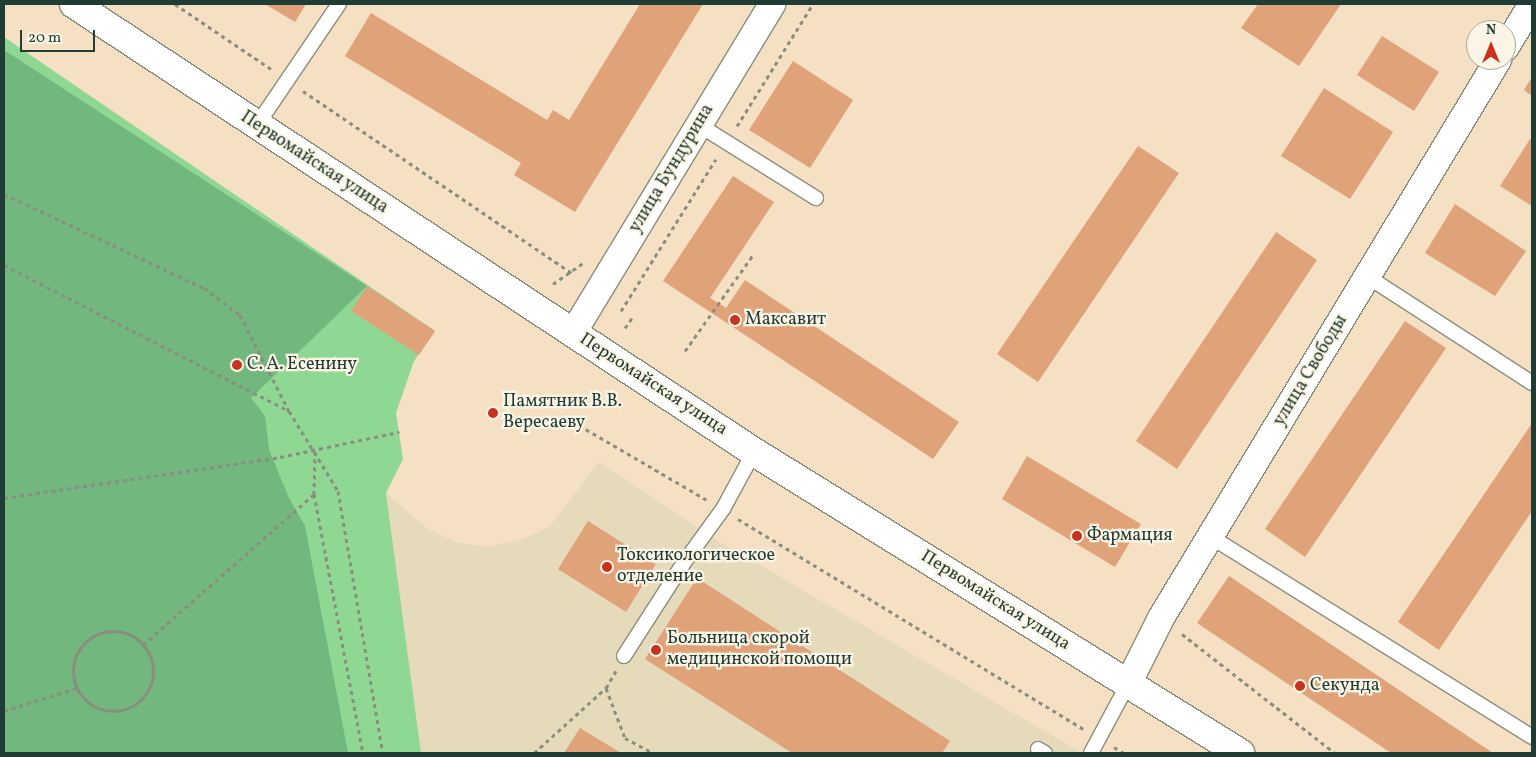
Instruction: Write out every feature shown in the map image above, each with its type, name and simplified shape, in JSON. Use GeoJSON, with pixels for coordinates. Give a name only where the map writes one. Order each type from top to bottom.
{"type":"FeatureCollection","features":[{"type":"Feature","properties":{"kind":"main road","name":"Первомайская улица"},"geometry":{"type":"LineString","coordinates":[[74,4],[754,452],[1240,753]]}},
{"type":"Feature","properties":{"kind":"street","name":"улица Бундурина"},"geometry":{"type":"LineString","coordinates":[[573,333],[771,4]]}},
{"type":"Feature","properties":{"kind":"street"},"geometry":{"type":"LineString","coordinates":[[1516,30],[1532,4]]}},
{"type":"Feature","properties":{"kind":"street","name":"улица Свободы"},"geometry":{"type":"LineString","coordinates":[[1128,684],[1161,618],[1492,70]]}},
{"type":"Feature","properties":{"kind":"lane"},"geometry":{"type":"LineString","coordinates":[[256,125],[339,4]]}},
{"type":"Feature","properties":{"kind":"lane"},"geometry":{"type":"LineString","coordinates":[[699,125],[816,198]]}},
{"type":"Feature","properties":{"kind":"lane"},"geometry":{"type":"LineString","coordinates":[[1368,278],[1532,383]]}},
{"type":"Feature","properties":{"kind":"lane"},"geometry":{"type":"LineString","coordinates":[[624,656],[682,564],[723,509],[754,452]]}},
{"type":"Feature","properties":{"kind":"lane"},"geometry":{"type":"LineString","coordinates":[[1211,536],[1532,737]]}},
{"type":"Feature","properties":{"kind":"lane"},"geometry":{"type":"LineString","coordinates":[[1091,753],[1128,684]]}},
{"type":"Feature","properties":{"kind":"path"},"geometry":{"type":"LineString","coordinates":[[175,4],[572,273]]}},
{"type":"Feature","properties":{"kind":"path"},"geometry":{"type":"LineString","coordinates":[[621,311],[813,4]]}},
{"type":"Feature","properties":{"kind":"path"},"geometry":{"type":"LineString","coordinates":[[4,194],[204,288],[240,315],[289,411],[315,450],[338,491],[383,753]]}},
{"type":"Feature","properties":{"kind":"path"},"geometry":{"type":"LineString","coordinates":[[553,284],[572,273],[592,255]]}},
{"type":"Feature","properties":{"kind":"path"},"geometry":{"type":"LineString","coordinates":[[685,351],[753,255]]}},
{"type":"Feature","properties":{"kind":"path"},"geometry":{"type":"LineString","coordinates":[[4,264],[289,411]]}},
{"type":"Feature","properties":{"kind":"path"},"geometry":{"type":"LineString","coordinates":[[624,328],[632,318]]}},
{"type":"Feature","properties":{"kind":"path"},"geometry":{"type":"LineString","coordinates":[[565,417],[723,509],[1124,753]]}},
{"type":"Feature","properties":{"kind":"path"},"geometry":{"type":"LineString","coordinates":[[4,498],[315,450],[399,432]]}},
{"type":"Feature","properties":{"kind":"path"},"geometry":{"type":"LineString","coordinates":[[315,450],[314,494],[363,753]]}},
{"type":"Feature","properties":{"kind":"path"},"geometry":{"type":"LineString","coordinates":[[143,645],[314,494]]}},
{"type":"Feature","properties":{"kind":"path"},"geometry":{"type":"LineString","coordinates":[[1161,618],[1335,753]]}},
{"type":"Feature","properties":{"kind":"path"},"geometry":{"type":"LineString","coordinates":[[120,632],[143,645],[150,657],[151,684],[134,706],[107,711],[94,707],[76,688],[73,664],[82,647],[96,635],[120,632]]}},
{"type":"Feature","properties":{"kind":"path"},"geometry":{"type":"LineString","coordinates":[[534,753],[606,688],[624,656]]}},
{"type":"Feature","properties":{"kind":"path"},"geometry":{"type":"LineString","coordinates":[[4,711],[76,688]]}},
{"type":"Feature","properties":{"kind":"path"},"geometry":{"type":"LineString","coordinates":[[606,688],[625,738],[653,753]]}},
{"type":"Feature","properties":{"kind":"shaded area","name":"Больница скорой медицинской помощи"},"geometry":{"type":"Polygon","coordinates":[[[599,462],[720,542],[1082,753],[421,753],[386,493],[428,529],[456,542],[485,547],[523,539],[550,526],[599,462]]]}},
{"type":"Feature","properties":{"kind":"green space"},"geometry":{"type":"Polygon","coordinates":[[[4,37],[435,331],[414,361],[396,413],[403,459],[386,493],[421,753],[4,753],[4,37]]]}},
{"type":"Feature","properties":{"kind":"green space"},"geometry":{"type":"Polygon","coordinates":[[[4,50],[367,286],[251,398],[265,416],[269,449],[288,496],[305,526],[348,753],[4,753],[4,50]]]}},
{"type":"Feature","properties":{"kind":"building"},"geometry":{"type":"Polygon","coordinates":[[[265,4],[306,4],[295,22],[265,4]]]}},
{"type":"Feature","properties":{"kind":"building"},"geometry":{"type":"Polygon","coordinates":[[[640,4],[703,4],[575,212],[514,175],[521,163],[345,56],[371,13],[547,120],[553,110],[569,120],[640,4]]]}},
{"type":"Feature","properties":{"kind":"building"},"geometry":{"type":"Polygon","coordinates":[[[1258,4],[1341,4],[1299,66],[1241,28],[1258,4]]]}},
{"type":"Feature","properties":{"kind":"building"},"geometry":{"type":"Polygon","coordinates":[[[1382,36],[1439,72],[1414,111],[1357,75],[1382,36]]]}},
{"type":"Feature","properties":{"kind":"building"},"geometry":{"type":"Polygon","coordinates":[[[793,61],[853,100],[810,168],[749,130],[793,61]]]}},
{"type":"Feature","properties":{"kind":"building"},"geometry":{"type":"Polygon","coordinates":[[[1532,77],[1532,96],[1524,90],[1532,77]]]}},
{"type":"Feature","properties":{"kind":"building"},"geometry":{"type":"Polygon","coordinates":[[[1324,88],[1393,132],[1350,199],[1281,156],[1324,88]]]}},
{"type":"Feature","properties":{"kind":"building"},"geometry":{"type":"Polygon","coordinates":[[[1530,139],[1532,140],[1532,206],[1500,186],[1530,139]]]}},
{"type":"Feature","properties":{"kind":"building"},"geometry":{"type":"Polygon","coordinates":[[[1138,146],[1179,173],[1038,382],[997,354],[1138,146]]]}},
{"type":"Feature","properties":{"kind":"building"},"geometry":{"type":"Polygon","coordinates":[[[733,176],[774,202],[710,298],[726,308],[745,280],[959,422],[933,459],[663,281],[733,176]]]}},
{"type":"Feature","properties":{"kind":"building"},"geometry":{"type":"Polygon","coordinates":[[[1455,204],[1526,251],[1495,296],[1425,253],[1455,204]]]}},
{"type":"Feature","properties":{"kind":"building"},"geometry":{"type":"Polygon","coordinates":[[[1276,232],[1317,260],[1177,469],[1136,441],[1276,232]]]}},
{"type":"Feature","properties":{"kind":"building"},"geometry":{"type":"Polygon","coordinates":[[[367,286],[435,331],[419,355],[351,311],[367,286]]]}},
{"type":"Feature","properties":{"kind":"building"},"geometry":{"type":"Polygon","coordinates":[[[1405,321],[1446,348],[1305,557],[1265,529],[1405,321]]]}},
{"type":"Feature","properties":{"kind":"building"},"geometry":{"type":"Polygon","coordinates":[[[1532,423],[1532,511],[1439,650],[1398,622],[1532,423]]]}},
{"type":"Feature","properties":{"kind":"building"},"geometry":{"type":"Polygon","coordinates":[[[1027,456],[1141,524],[1115,567],[1002,499],[1027,456]]]}},
{"type":"Feature","properties":{"kind":"building","name":"Токсикологическое отделение"},"geometry":{"type":"Polygon","coordinates":[[[588,521],[656,564],[626,612],[558,569],[588,521]]]}},
{"type":"Feature","properties":{"kind":"building"},"geometry":{"type":"Polygon","coordinates":[[[1229,576],[1493,753],[1391,753],[1197,623],[1229,576]]]}},
{"type":"Feature","properties":{"kind":"building"},"geometry":{"type":"Polygon","coordinates":[[[697,578],[950,741],[942,753],[792,753],[645,659],[697,578]]]}},
{"type":"Feature","properties":{"kind":"building"},"geometry":{"type":"Polygon","coordinates":[[[580,728],[621,753],[564,753],[580,728]]]}},
{"type":"Feature","properties":{"kind":"place","name":"Максавит"},"geometry":{"type":"Point","coordinates":[735,320]}},
{"type":"Feature","properties":{"kind":"place","name":"С. А. Есенину"},"geometry":{"type":"Point","coordinates":[237,365]}},
{"type":"Feature","properties":{"kind":"place","name":"Памятник В.В. Вересаеву"},"geometry":{"type":"Point","coordinates":[493,413]}},
{"type":"Feature","properties":{"kind":"place","name":"Фармация"},"geometry":{"type":"Point","coordinates":[1077,536]}},
{"type":"Feature","properties":{"kind":"place","name":"Токсикологическое отделение"},"geometry":{"type":"Point","coordinates":[607,567]}},
{"type":"Feature","properties":{"kind":"place","name":"Больница скорой медицинской помощи"},"geometry":{"type":"Point","coordinates":[656,650]}},
{"type":"Feature","properties":{"kind":"place","name":"Секунда"},"geometry":{"type":"Point","coordinates":[1300,686]}}]}
